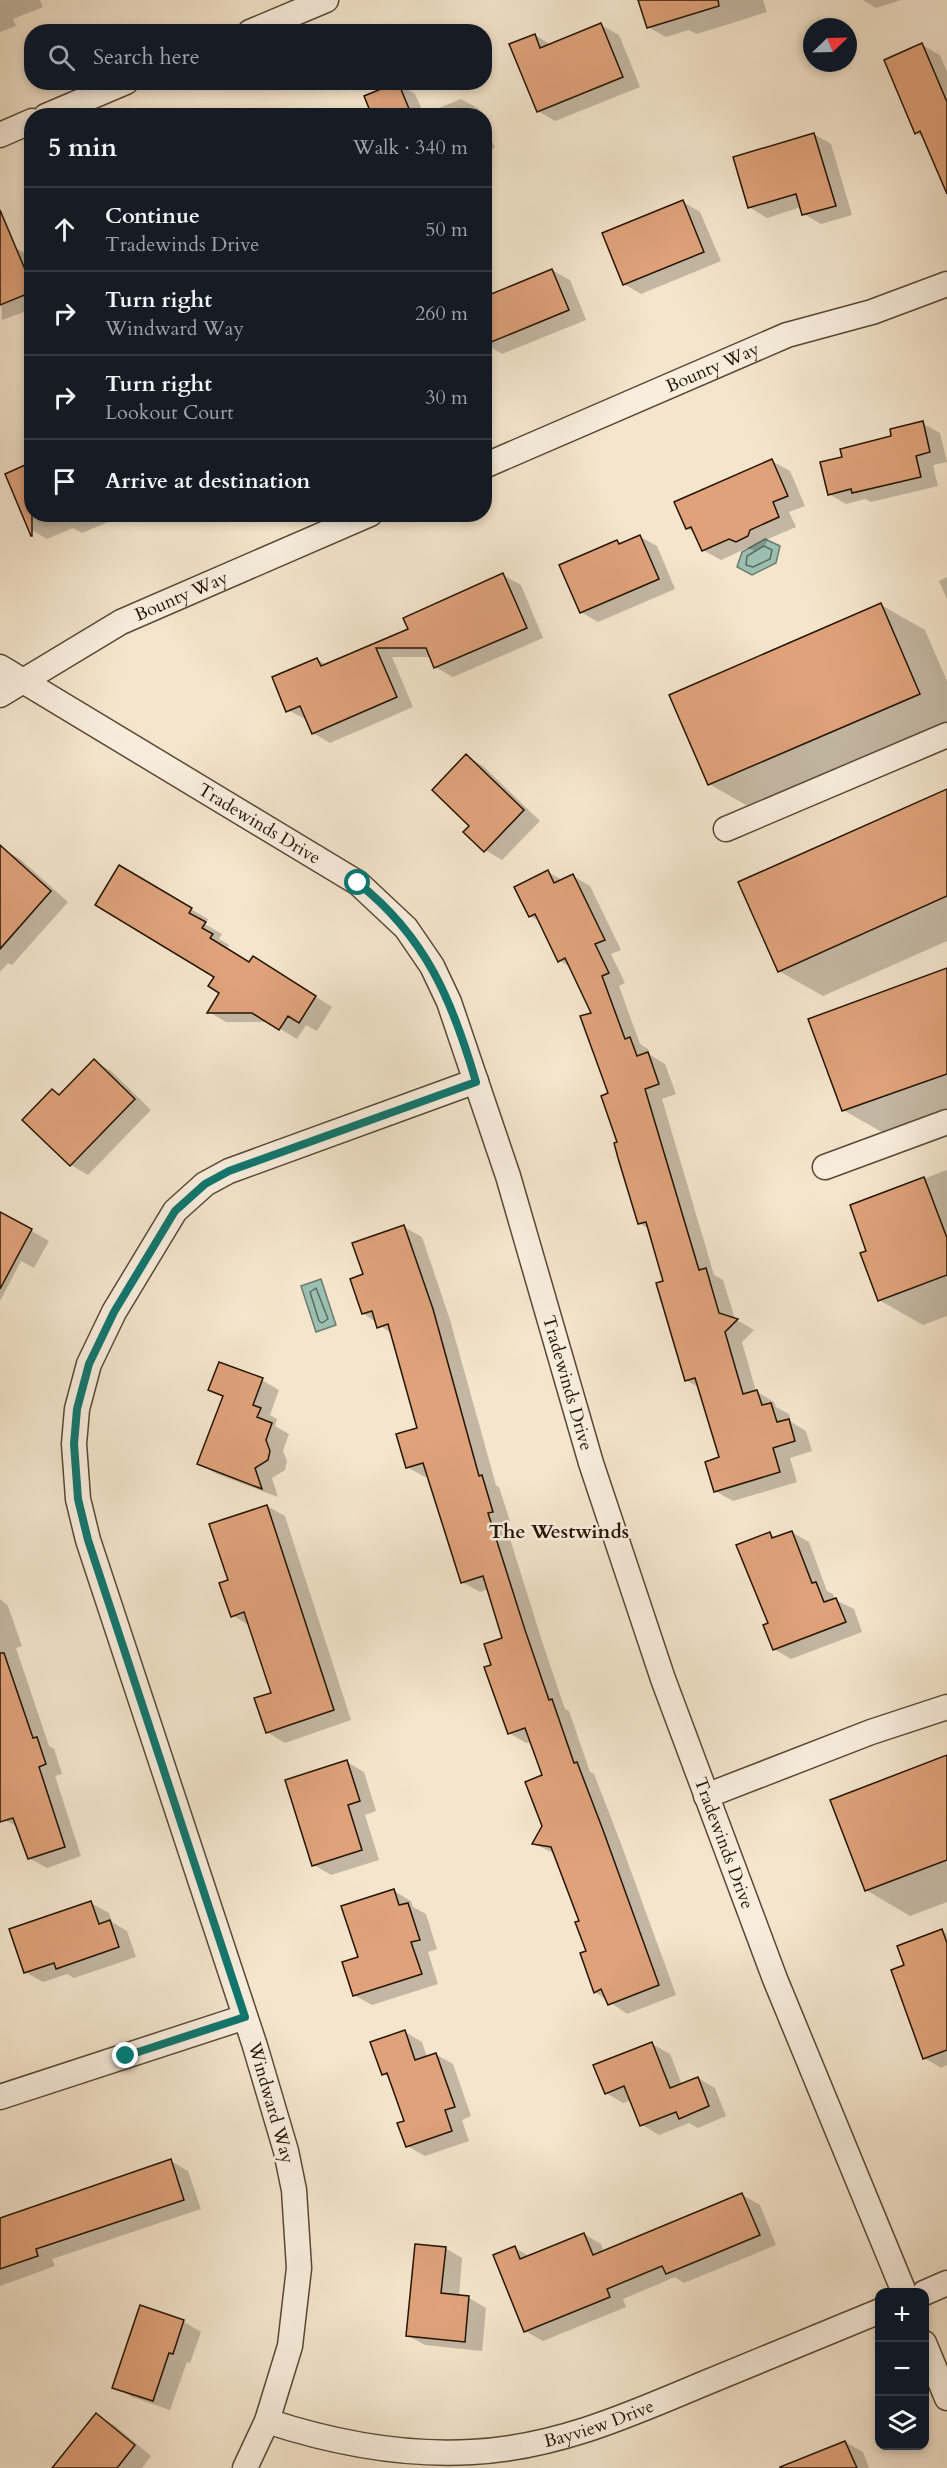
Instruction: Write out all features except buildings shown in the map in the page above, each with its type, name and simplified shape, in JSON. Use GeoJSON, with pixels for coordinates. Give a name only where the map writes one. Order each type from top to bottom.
{"type":"FeatureCollection","features":[{"type":"Feature","properties":{"kind":"street"},"geometry":{"type":"LineString","coordinates":[[269,24],[326,0]]}},
{"type":"Feature","properties":{"kind":"street"},"geometry":{"type":"LineString","coordinates":[[65,108],[107,90]]}},
{"type":"Feature","properties":{"kind":"street"},"geometry":{"type":"LineString","coordinates":[[0,135],[24,125]]}},
{"type":"Feature","properties":{"kind":"street","name":"Bounty Way"},"geometry":{"type":"LineString","coordinates":[[492,463],[787,335],[872,312],[947,284]]}},
{"type":"Feature","properties":{"kind":"street","name":"Bounty Way"},"geometry":{"type":"LineString","coordinates":[[0,695],[121,622],[352,522]]}},
{"type":"Feature","properties":{"kind":"street","name":"Tradewinds Drive"},"geometry":{"type":"LineString","coordinates":[[0,667],[358,883],[375,896],[406,928],[441,983],[508,1176],[618,1549],[706,1796],[818,2086],[902,2288]]}},
{"type":"Feature","properties":{"kind":"street"},"geometry":{"type":"LineString","coordinates":[[726,829],[947,735]]}},
{"type":"Feature","properties":{"kind":"street","name":"Windward Way"},"geometry":{"type":"LineString","coordinates":[[245,2468],[267,2421],[290,2346],[298,2268],[298,2229],[286,2151],[245,2017],[88,1540],[74,1472],[77,1409],[97,1344],[161,1231],[175,1211],[205,1184],[229,1171],[476,1082]]}},
{"type":"Feature","properties":{"kind":"street"},"geometry":{"type":"LineString","coordinates":[[825,1167],[947,1122]]}},
{"type":"Feature","properties":{"kind":"street"},"geometry":{"type":"LineString","coordinates":[[706,1796],[871,1732],[947,1707]]}},
{"type":"Feature","properties":{"kind":"street"},"geometry":{"type":"LineString","coordinates":[[0,2097],[245,2017]]}},
{"type":"Feature","properties":{"kind":"street"},"geometry":{"type":"LineString","coordinates":[[929,2291],[947,2283]]}},
{"type":"Feature","properties":{"kind":"street","name":"Bayview Drive"},"geometry":{"type":"LineString","coordinates":[[267,2421],[315,2436],[389,2450],[473,2452],[515,2448],[597,2428],[875,2314]]}},
{"type":"Feature","properties":{"kind":"street"},"geometry":{"type":"LineString","coordinates":[[929,2355],[947,2398]]}},
{"type":"Feature","properties":{"kind":"water"},"geometry":{"type":"Polygon","coordinates":[[[765,539],[780,546],[776,563],[752,575],[737,567],[742,552],[765,539]]]}},
{"type":"Feature","properties":{"kind":"water"},"geometry":{"type":"Polygon","coordinates":[[[321,1279],[336,1325],[316,1332],[301,1286],[321,1279]]]}},
{"type":"Feature","properties":{"kind":"district","name":"The Westwinds"},"geometry":{"type":"Point","coordinates":[559,1531]}},
{"type":"Feature","properties":{"kind":"route"},"geometry":{"type":"LineString","coordinates":[[126,2056],[245,2017],[88,1540],[74,1472],[77,1409],[89,1364],[114,1312],[175,1211],[205,1184],[229,1171],[476,1082],[458,1024],[432,966],[397,917],[358,883]]}}]}
